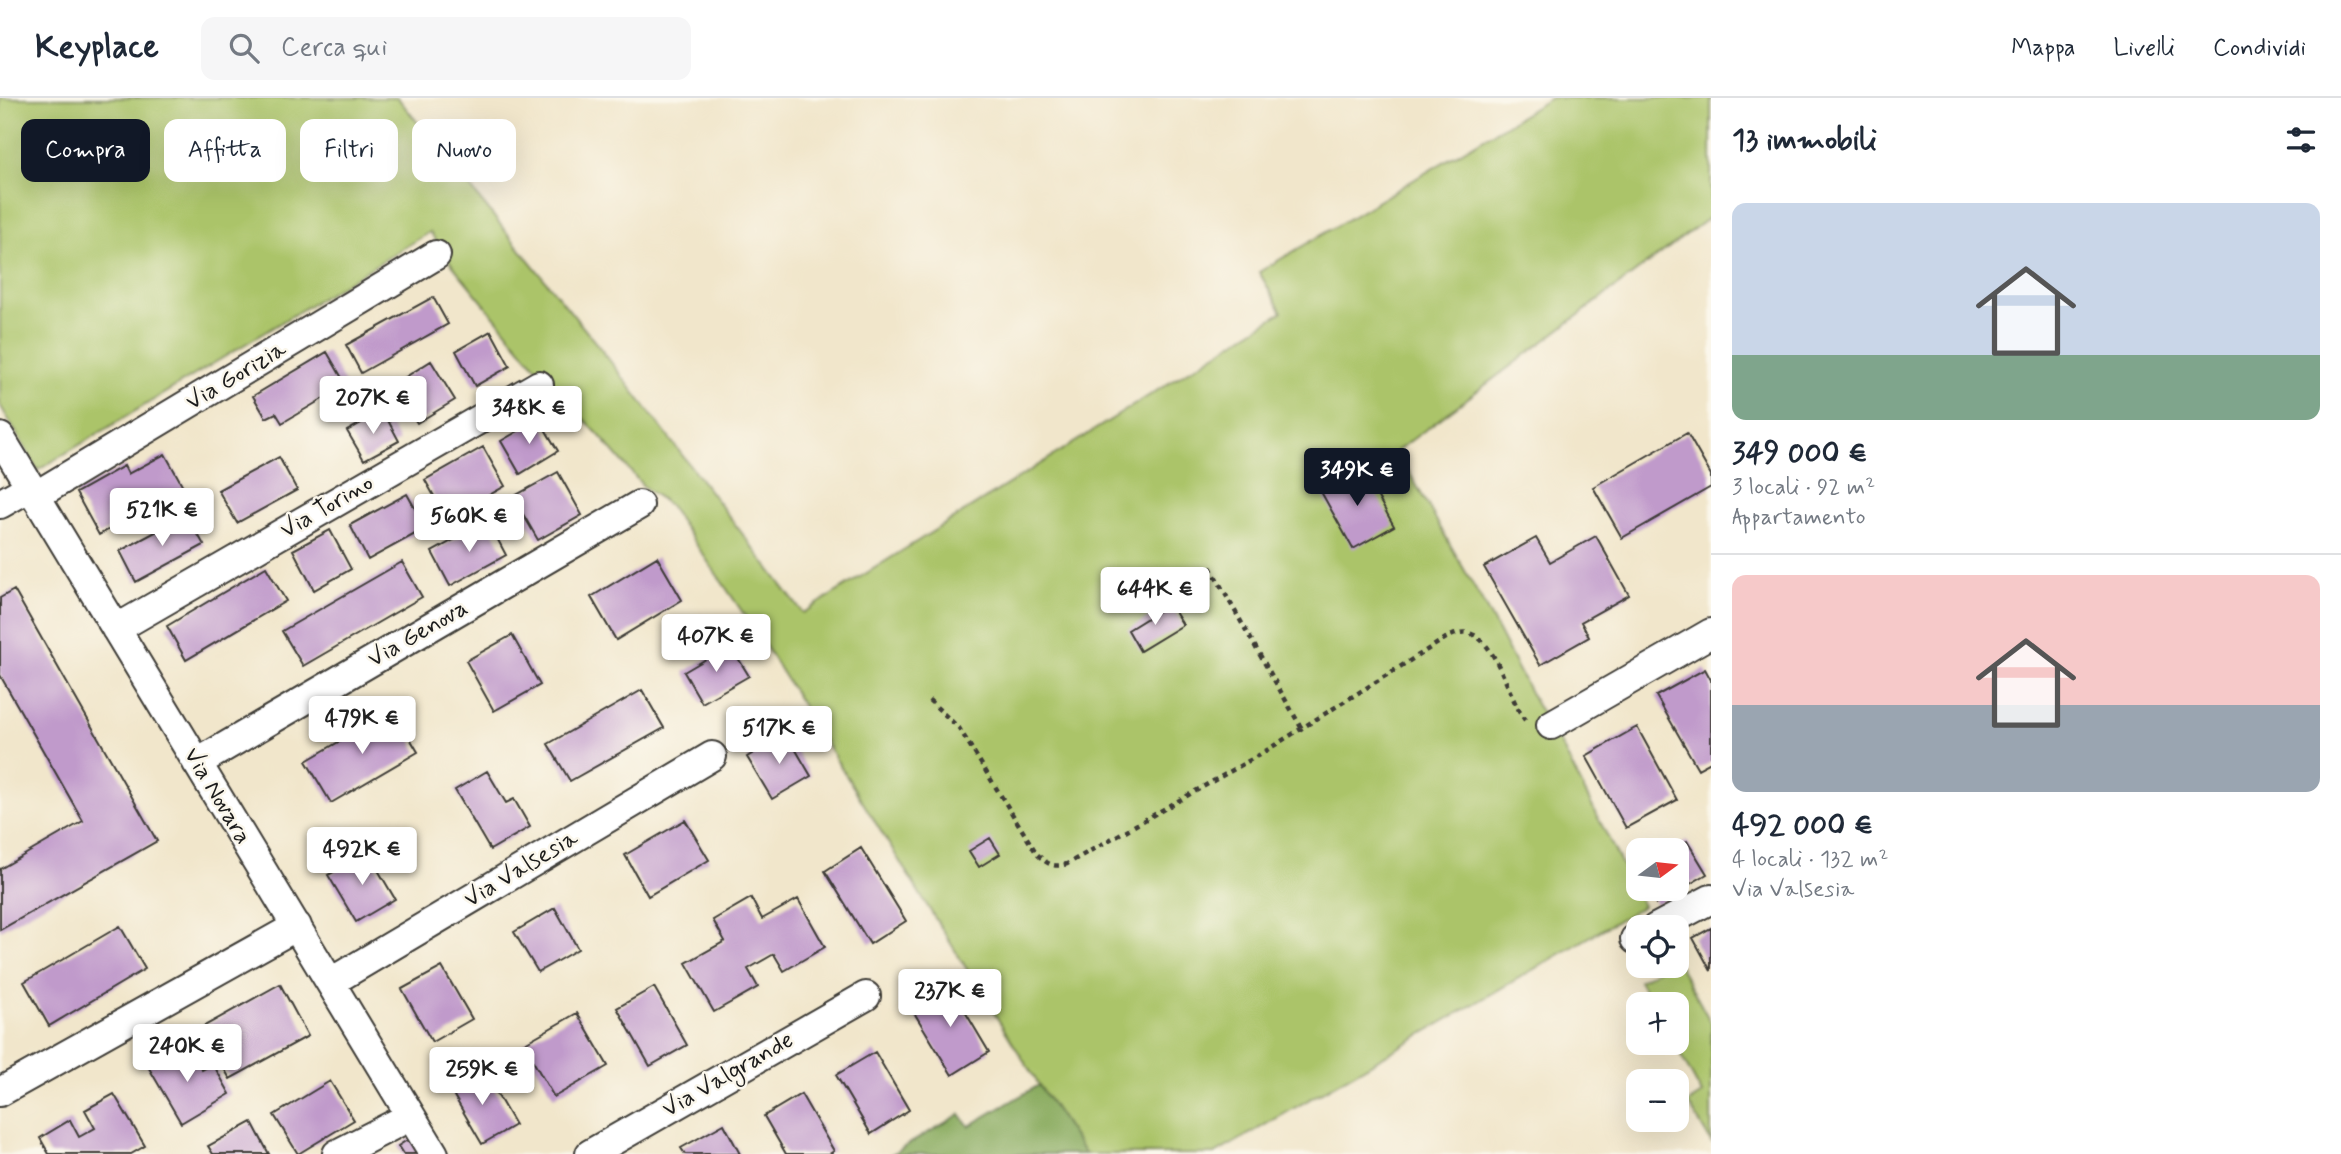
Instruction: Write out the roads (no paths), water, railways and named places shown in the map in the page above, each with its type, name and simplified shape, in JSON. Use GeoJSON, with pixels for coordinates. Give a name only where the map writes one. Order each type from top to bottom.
{"type":"FeatureCollection","features":[{"type":"Feature","properties":{"kind":"street","name":"Via Gorizia"},"geometry":{"type":"LineString","coordinates":[[0,504],[33,491],[436,255]]}},
{"type":"Feature","properties":{"kind":"street","name":"Via Torino"},"geometry":{"type":"LineString","coordinates":[[116,629],[539,385]]}},
{"type":"Feature","properties":{"kind":"street","name":"Via Novara"},"geometry":{"type":"LineString","coordinates":[[0,438],[434,1154]]}},
{"type":"Feature","properties":{"kind":"street","name":"Via Genova"},"geometry":{"type":"LineString","coordinates":[[197,763],[639,505]]}},
{"type":"Feature","properties":{"kind":"street"},"geometry":{"type":"LineString","coordinates":[[1551,724],[1711,634]]}},
{"type":"Feature","properties":{"kind":"street","name":"Via Valsesia"},"geometry":{"type":"LineString","coordinates":[[331,982],[712,755]]}},
{"type":"Feature","properties":{"kind":"street"},"geometry":{"type":"LineString","coordinates":[[1680,915],[1711,899]]}},
{"type":"Feature","properties":{"kind":"street"},"geometry":{"type":"LineString","coordinates":[[0,1092],[297,926]]}},
{"type":"Feature","properties":{"kind":"street","name":"Via Valgrande"},"geometry":{"type":"LineString","coordinates":[[590,1154],[866,996]]}},
{"type":"Feature","properties":{"kind":"street"},"geometry":{"type":"LineString","coordinates":[[337,1154],[411,1116]]}}]}
